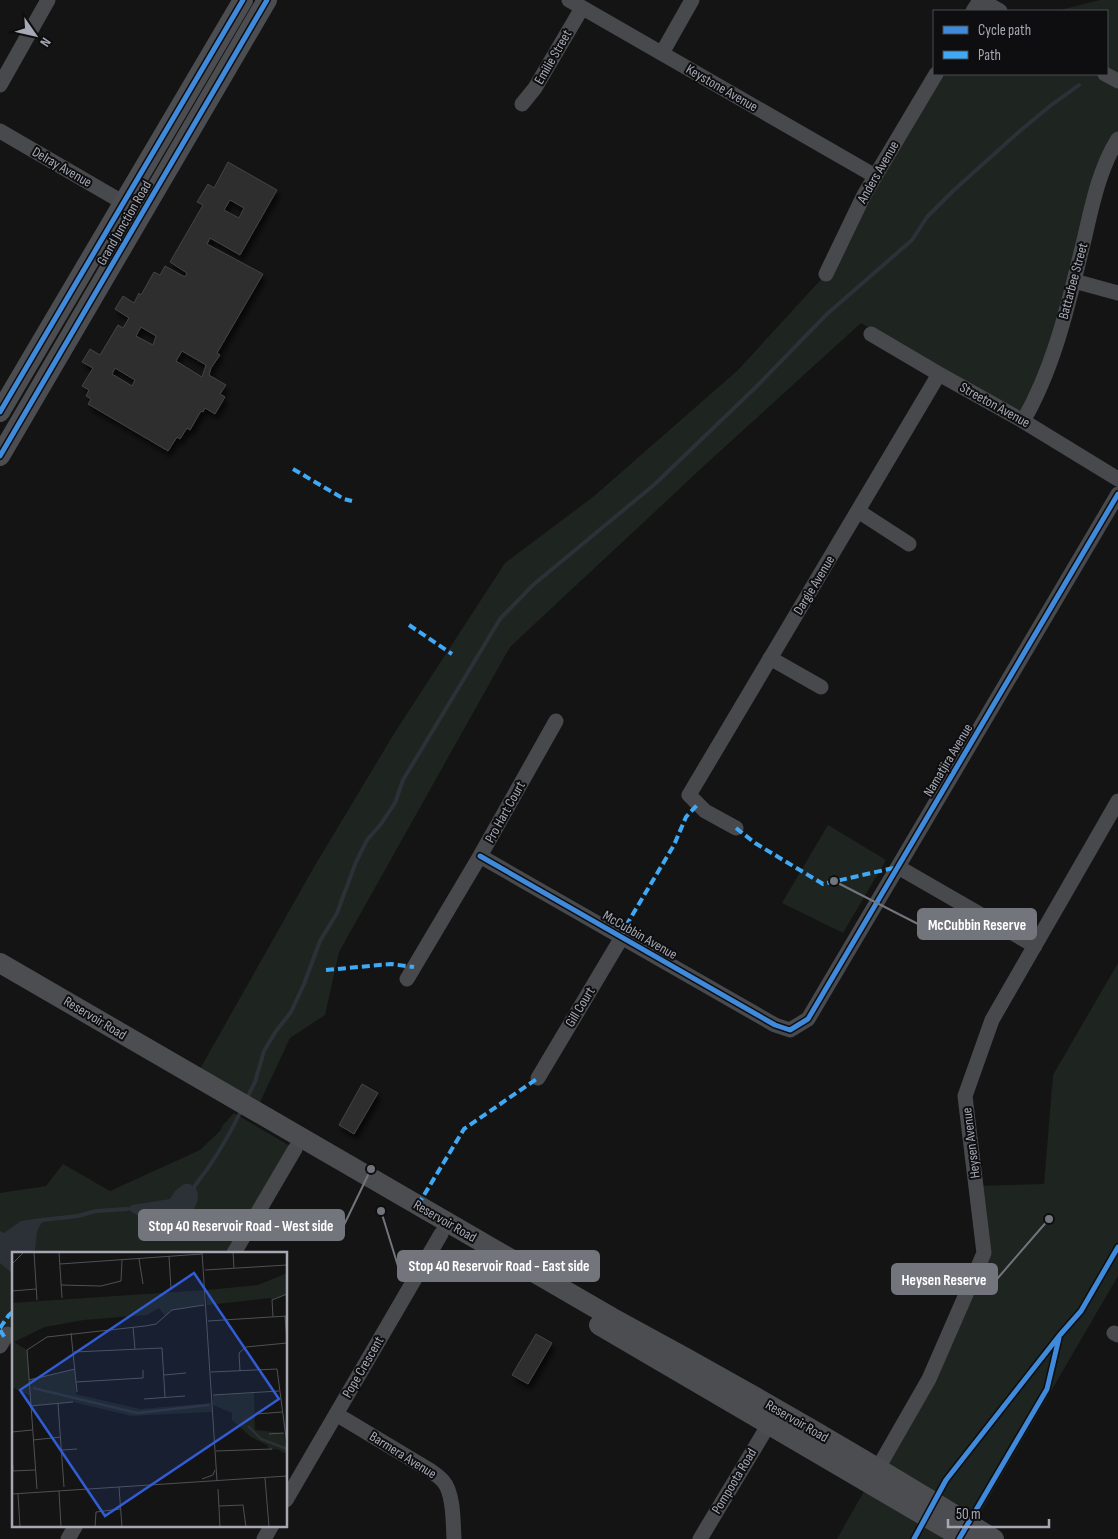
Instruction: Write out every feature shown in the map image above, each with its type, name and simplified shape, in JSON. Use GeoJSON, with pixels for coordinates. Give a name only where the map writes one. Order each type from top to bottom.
{"type":"FeatureCollection","features":[{"type":"Feature","properties":{"kind":"main road","name":"Grand Junction Road"},"geometry":{"type":"LineString","coordinates":[[0,412],[243,0]]}},
{"type":"Feature","properties":{"kind":"main road","name":"Grand Junction Road"},"geometry":{"type":"LineString","coordinates":[[0,456],[267,0]]}},
{"type":"Feature","properties":{"kind":"main road"},"geometry":{"type":"LineString","coordinates":[[179,110],[222,55],[231,48],[238,48]]}},
{"type":"Feature","properties":{"kind":"main road"},"geometry":{"type":"LineString","coordinates":[[124,203],[143,214]]}},
{"type":"Feature","properties":{"kind":"main road","name":"Reservoir Road"},"geometry":{"type":"LineString","coordinates":[[0,962],[253,1117],[874,1475],[964,1533],[994,1539]]}},
{"type":"Feature","properties":{"kind":"main road","name":"Reservoir Road"},"geometry":{"type":"LineString","coordinates":[[0,977],[221,1098]]}},
{"type":"Feature","properties":{"kind":"street"},"geometry":{"type":"LineString","coordinates":[[0,85],[48,0]]}},
{"type":"Feature","properties":{"kind":"street"},"geometry":{"type":"LineString","coordinates":[[662,53],[692,0]]}},
{"type":"Feature","properties":{"kind":"street"},"geometry":{"type":"LineString","coordinates":[[980,0],[998,10]]}},
{"type":"Feature","properties":{"kind":"street","name":"Keystone Avenue"},"geometry":{"type":"LineString","coordinates":[[576,4],[875,176]]}},
{"type":"Feature","properties":{"kind":"street","name":"Emilie Street"},"geometry":{"type":"LineString","coordinates":[[522,104],[535,88],[576,4]]}},
{"type":"Feature","properties":{"kind":"street","name":"Anders Avenue"},"geometry":{"type":"LineString","coordinates":[[826,274],[864,195],[935,75]]}},
{"type":"Feature","properties":{"kind":"street"},"geometry":{"type":"LineString","coordinates":[[1107,75],[1118,81]]}},
{"type":"Feature","properties":{"kind":"street","name":"Delray Avenue"},"geometry":{"type":"LineString","coordinates":[[0,131],[124,203]]}},
{"type":"Feature","properties":{"kind":"street","name":"Battarbee Street"},"geometry":{"type":"LineString","coordinates":[[1024,421],[1036,398],[1056,343],[1098,185],[1118,139]]}},
{"type":"Feature","properties":{"kind":"street"},"geometry":{"type":"LineString","coordinates":[[1074,281],[1118,293]]}},
{"type":"Feature","properties":{"kind":"street","name":"Streeton Avenue"},"geometry":{"type":"LineString","coordinates":[[871,334],[1024,421],[1118,479]]}},
{"type":"Feature","properties":{"kind":"street","name":"Dargie Avenue"},"geometry":{"type":"LineString","coordinates":[[736,828],[706,811],[689,795],[939,374]]}},
{"type":"Feature","properties":{"kind":"street","name":"Namatjira Avenue"},"geometry":{"type":"LineString","coordinates":[[790,1030],[808,1019],[1118,494]]}},
{"type":"Feature","properties":{"kind":"street"},"geometry":{"type":"LineString","coordinates":[[858,511],[908,544]]}},
{"type":"Feature","properties":{"kind":"street"},"geometry":{"type":"LineString","coordinates":[[770,658],[820,687]]}},
{"type":"Feature","properties":{"kind":"street","name":"Pro Hart Court"},"geometry":{"type":"LineString","coordinates":[[407,979],[480,856],[556,721]]}},
{"type":"Feature","properties":{"kind":"street","name":"Heysen Avenue"},"geometry":{"type":"LineString","coordinates":[[874,1475],[929,1379],[984,1253],[965,1096],[992,1020],[1118,801]]}},
{"type":"Feature","properties":{"kind":"street","name":"McCubbin Avenue"},"geometry":{"type":"LineString","coordinates":[[480,856],[775,1025],[790,1030]]}},
{"type":"Feature","properties":{"kind":"street"},"geometry":{"type":"LineString","coordinates":[[898,867],[1035,946]]}},
{"type":"Feature","properties":{"kind":"street","name":"Gill Court"},"geometry":{"type":"LineString","coordinates":[[538,1078],[622,937]]}},
{"type":"Feature","properties":{"kind":"street"},"geometry":{"type":"LineString","coordinates":[[235,1252],[298,1143]]}},
{"type":"Feature","properties":{"kind":"street","name":"Pope Crescent"},"geometry":{"type":"LineString","coordinates":[[288,1497],[444,1228]]}},
{"type":"Feature","properties":{"kind":"street","name":"Barmera Avenue"},"geometry":{"type":"LineString","coordinates":[[336,1414],[431,1471],[444,1481],[451,1504],[454,1539]]}},
{"type":"Feature","properties":{"kind":"street","name":"Pompoota Road"},"geometry":{"type":"LineString","coordinates":[[700,1539],[773,1417]]}},
{"type":"Feature","properties":{"kind":"street"},"geometry":{"type":"LineString","coordinates":[[68,1539],[75,1526]]}},
{"type":"Feature","properties":{"kind":"street"},"geometry":{"type":"LineString","coordinates":[[264,1539],[271,1526]]}},
{"type":"Feature","properties":{"kind":"shaded area"},"geometry":{"type":"Polygon","coordinates":[[[1100,0],[1118,0],[1118,80],[1108,74],[1108,10],[1060,10],[1100,0]]]}},
{"type":"Feature","properties":{"kind":"shaded area"},"geometry":{"type":"Polygon","coordinates":[[[937,75],[1107,75],[1118,81],[1118,147],[1036,399],[1023,421],[861,323],[706,464],[510,647],[339,952],[325,1015],[290,1038],[256,1111],[196,1076],[314,867],[395,732],[505,563],[593,497],[738,370],[826,274],[937,75]]]}},
{"type":"Feature","properties":{"kind":"shaded area"},"geometry":{"type":"Polygon","coordinates":[[[828,825],[886,860],[843,933],[782,903],[828,825]]]}},
{"type":"Feature","properties":{"kind":"shaded area"},"geometry":{"type":"Polygon","coordinates":[[[1118,963],[1118,1276],[973,1525],[878,1468],[984,1253],[976,1186],[1044,1184],[1053,1075],[1118,963]]]}},
{"type":"Feature","properties":{"kind":"shaded area"},"geometry":{"type":"Polygon","coordinates":[[[234,1113],[295,1149],[235,1252],[12,1252],[12,1330],[0,1323],[0,1193],[46,1186],[63,1164],[110,1191],[200,1150],[220,1131],[234,1113]]]}},
{"type":"Feature","properties":{"kind":"shaded area"},"geometry":{"type":"Polygon","coordinates":[[[184,1184],[190,1184],[196,1188],[198,1201],[189,1215],[180,1220],[175,1231],[170,1235],[158,1238],[146,1236],[141,1232],[140,1217],[127,1209],[132,1205],[170,1199],[175,1191],[184,1184]]]}},
{"type":"Feature","properties":{"kind":"shaded area"},"geometry":{"type":"Polygon","coordinates":[[[45,1219],[38,1228],[34,1252],[12,1252],[12,1273],[0,1263],[0,1231],[4,1233],[21,1221],[45,1219]]]}},
{"type":"Feature","properties":{"kind":"shaded area"},"geometry":{"type":"Polygon","coordinates":[[[867,1486],[954,1539],[837,1539],[867,1486]]]}},
{"type":"Feature","properties":{"kind":"building"},"geometry":{"type":"Polygon","coordinates":[[[228,162],[277,190],[240,255],[210,238],[207,244],[263,274],[217,353],[220,355],[211,368],[209,375],[226,385],[220,394],[225,397],[215,414],[205,408],[203,412],[201,411],[190,430],[187,428],[180,439],[177,437],[168,451],[88,404],[91,399],[86,396],[89,390],[82,386],[93,368],[82,362],[90,349],[100,355],[118,325],[123,328],[129,318],[115,309],[123,296],[134,303],[139,293],[141,295],[154,272],[160,275],[165,266],[185,277],[187,273],[170,262],[203,205],[197,202],[208,184],[214,188],[228,162]],[[230,200],[224,210],[239,218],[244,208],[230,200]],[[141,327],[136,336],[153,345],[156,336],[141,327]],[[182,351],[176,361],[202,377],[206,365],[182,351]],[[115,368],[112,374],[132,386],[135,380],[115,368]]]}},
{"type":"Feature","properties":{"kind":"building"},"geometry":{"type":"Polygon","coordinates":[[[362,1084],[378,1093],[354,1134],[339,1125],[362,1084]]]}},
{"type":"Feature","properties":{"kind":"building"},"geometry":{"type":"Polygon","coordinates":[[[536,1334],[552,1343],[528,1384],[512,1375],[536,1334]]]}},
{"type":"Feature","properties":{"kind":"waterway"},"geometry":{"type":"LineString","coordinates":[[246,1100],[255,1082],[264,1051],[276,1031],[291,1012],[320,941],[337,913],[356,862],[367,840],[381,824],[395,803],[403,780],[500,619],[533,585],[655,484],[756,387],[827,314],[912,240],[927,217],[954,190],[1021,130],[1079,85]]}},
{"type":"Feature","properties":{"kind":"waterway"},"geometry":{"type":"LineString","coordinates":[[194,1187],[231,1131],[241,1111]]}},
{"type":"Feature","properties":{"kind":"waterway"},"geometry":{"type":"LineString","coordinates":[[42,1220],[78,1216],[96,1211],[127,1209]]}},
{"type":"Feature","properties":{"kind":"marked path"},"geometry":{"type":"LineString","coordinates":[[293,469],[344,499],[352,501]]}},
{"type":"Feature","properties":{"kind":"marked path"},"geometry":{"type":"LineString","coordinates":[[409,625],[452,654]]}},
{"type":"Feature","properties":{"kind":"marked path"},"geometry":{"type":"LineString","coordinates":[[622,937],[624,929],[674,845],[686,817],[698,804]]}},
{"type":"Feature","properties":{"kind":"marked path"},"geometry":{"type":"LineString","coordinates":[[736,828],[755,843],[823,884],[898,867]]}},
{"type":"Feature","properties":{"kind":"marked path"},"geometry":{"type":"LineString","coordinates":[[326,970],[391,964],[414,967]]}},
{"type":"Feature","properties":{"kind":"marked path"},"geometry":{"type":"LineString","coordinates":[[418,1205],[464,1129],[538,1078]]}},
{"type":"Feature","properties":{"kind":"marked path"},"geometry":{"type":"LineString","coordinates":[[0,1328],[12,1313]]}},
{"type":"Feature","properties":{"kind":"marked path"},"geometry":{"type":"LineString","coordinates":[[0,1330],[5,1338]]}},
{"type":"Feature","properties":{"kind":"cycle path"},"geometry":{"type":"LineString","coordinates":[[0,412],[243,0]]}},
{"type":"Feature","properties":{"kind":"cycle path"},"geometry":{"type":"LineString","coordinates":[[0,456],[267,0]]}},
{"type":"Feature","properties":{"kind":"cycle path"},"geometry":{"type":"LineString","coordinates":[[480,856],[775,1025],[790,1030],[808,1019],[1118,494]]}},
{"type":"Feature","properties":{"kind":"cycle path"},"geometry":{"type":"LineString","coordinates":[[914,1539],[946,1480],[1059,1336],[1081,1311],[1118,1247]]}},
{"type":"Feature","properties":{"kind":"cycle path"},"geometry":{"type":"LineString","coordinates":[[959,1539],[1047,1389],[1059,1338]]}},
{"type":"Feature","properties":{"kind":"place","name":"McCubbin Reserve"},"geometry":{"type":"Point","coordinates":[834,881]}},
{"type":"Feature","properties":{"kind":"place","name":"Stop 40 Reservoir Road - West side"},"geometry":{"type":"Point","coordinates":[371,1169]}},
{"type":"Feature","properties":{"kind":"place","name":"Stop 40 Reservoir Road - East side"},"geometry":{"type":"Point","coordinates":[381,1211]}},
{"type":"Feature","properties":{"kind":"place","name":"Heysen Reserve"},"geometry":{"type":"Point","coordinates":[1049,1219]}}]}
